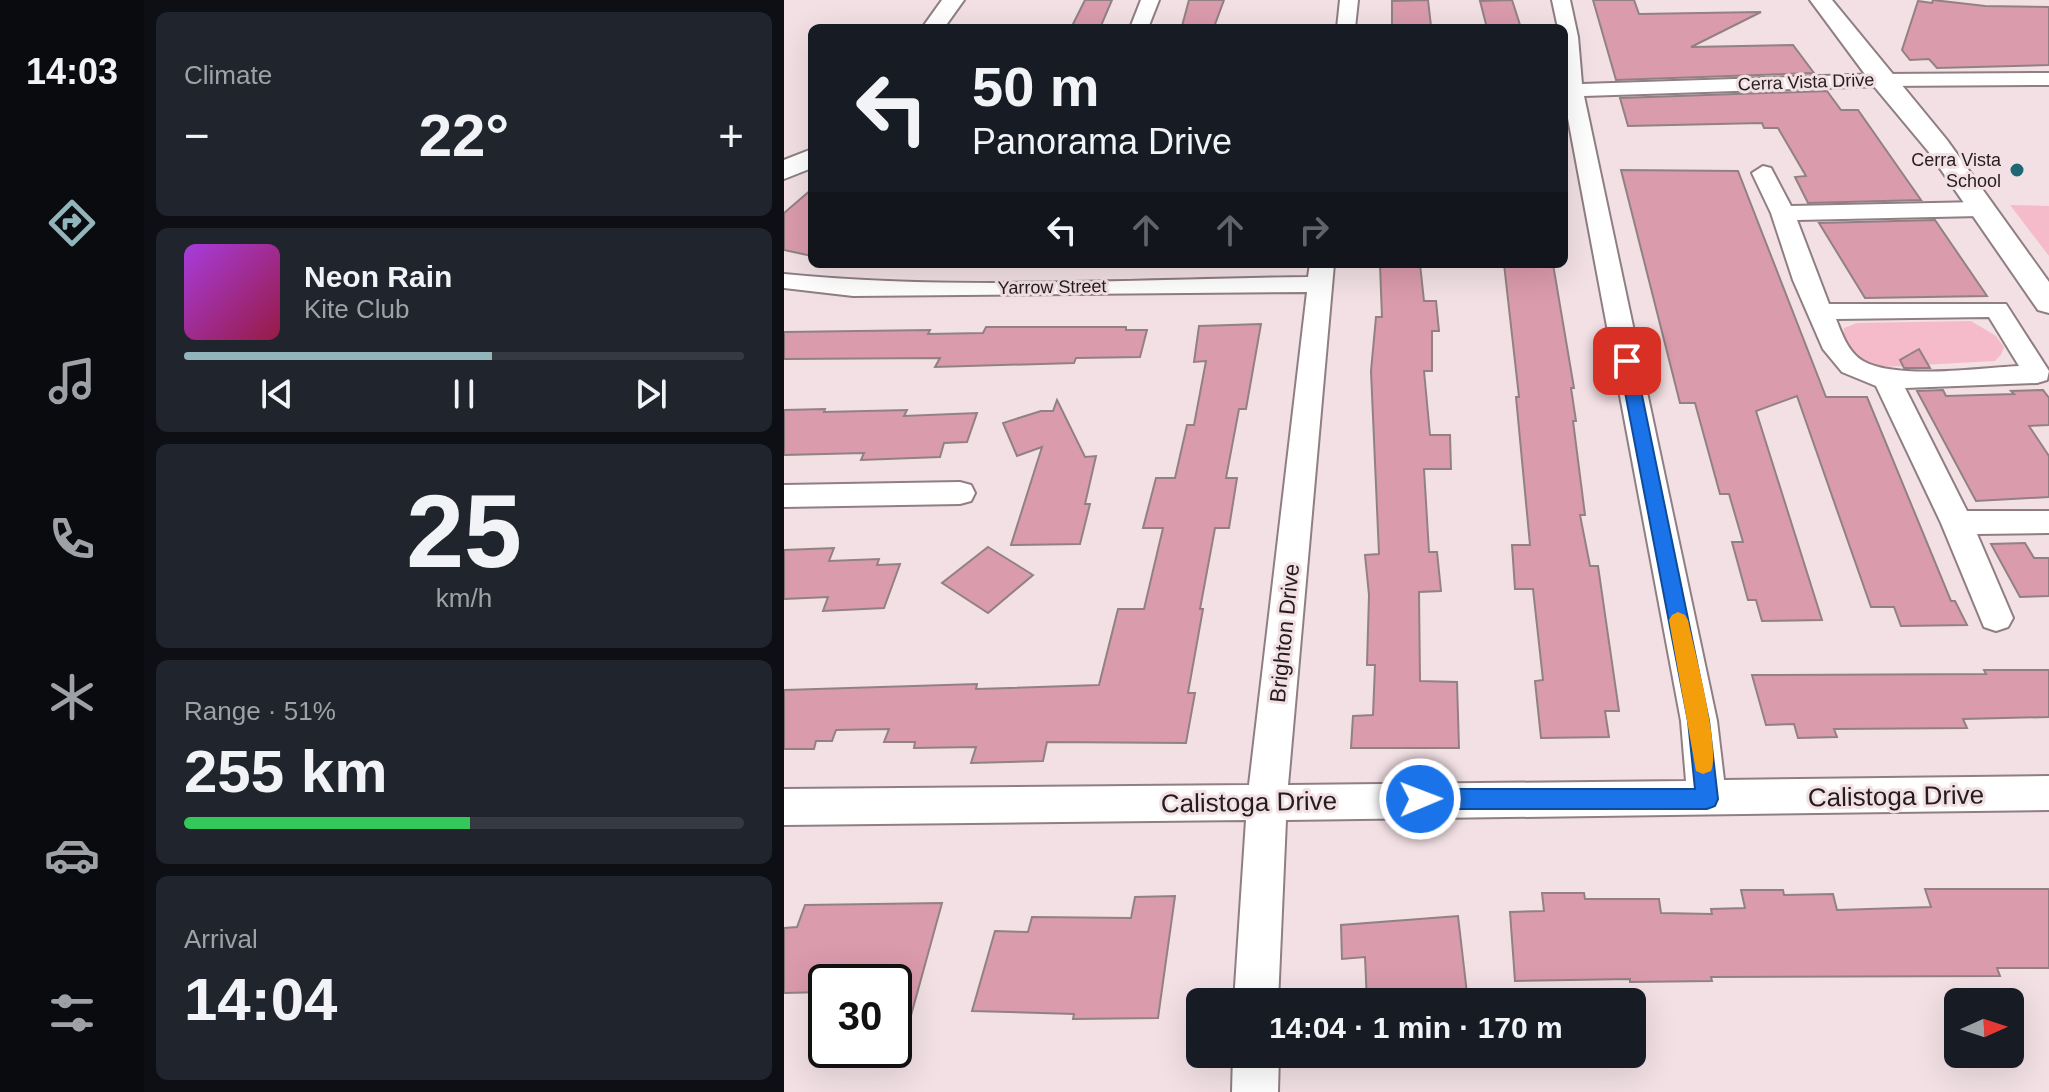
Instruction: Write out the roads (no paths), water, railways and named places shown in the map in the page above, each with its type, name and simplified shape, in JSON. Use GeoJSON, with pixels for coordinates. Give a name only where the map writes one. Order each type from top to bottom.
{"type":"FeatureCollection","features":[{"type":"Feature","properties":{"kind":"street"},"geometry":{"type":"LineString","coordinates":[[936,24],[953,0]]}},
{"type":"Feature","properties":{"kind":"street"},"geometry":{"type":"LineString","coordinates":[[1141,24],[1150,0]]}},
{"type":"Feature","properties":{"kind":"street"},"geometry":{"type":"LineString","coordinates":[[1346,24],[1349,0]]}},
{"type":"Feature","properties":{"kind":"street"},"geometry":{"type":"LineString","coordinates":[[1561,0],[1566,24]]}},
{"type":"Feature","properties":{"kind":"street"},"geometry":{"type":"LineString","coordinates":[[1821,0],[1882,80],[1938,146],[2049,303]]}},
{"type":"Feature","properties":{"kind":"street"},"geometry":{"type":"LineString","coordinates":[[1568,32],[1569,91],[1699,721],[1707,799]]}},
{"type":"Feature","properties":{"kind":"street","name":"Cerra Vista Drive"},"geometry":{"type":"LineString","coordinates":[[1569,91],[1882,80],[2049,79]]}},
{"type":"Feature","properties":{"kind":"street"},"geometry":{"type":"LineString","coordinates":[[784,171],[808,159]]}},
{"type":"Feature","properties":{"kind":"street"},"geometry":{"type":"LineString","coordinates":[[1763,173],[1783,213],[1820,312],[1836,349],[1852,366],[1887,380],[2037,374],[1997,309],[1820,312]]}},
{"type":"Feature","properties":{"kind":"street"},"geometry":{"type":"LineString","coordinates":[[1783,213],[1980,209]]}},
{"type":"Feature","properties":{"kind":"street","name":"Yarrow Street"},"geometry":{"type":"LineString","coordinates":[[784,281],[853,288],[1036,276],[1321,274]]}},
{"type":"Feature","properties":{"kind":"street","name":"Brighton Drive"},"geometry":{"type":"LineString","coordinates":[[1257,988],[1267,801],[1321,274]]}},
{"type":"Feature","properties":{"kind":"street"},"geometry":{"type":"LineString","coordinates":[[1887,380],[1957,523],[1996,618]]}},
{"type":"Feature","properties":{"kind":"street"},"geometry":{"type":"LineString","coordinates":[[784,496],[960,493]]}},
{"type":"Feature","properties":{"kind":"street"},"geometry":{"type":"LineString","coordinates":[[1957,523],[2049,522]]}},
{"type":"Feature","properties":{"kind":"street","name":"Calistoga Drive"},"geometry":{"type":"LineString","coordinates":[[784,807],[2049,793]]}},
{"type":"Feature","properties":{"kind":"street"},"geometry":{"type":"LineString","coordinates":[[1255,1092],[1256,1068]]}},
{"type":"Feature","properties":{"kind":"place","name":"Cerra Vista School"},"geometry":{"type":"Point","coordinates":[2017,170]}}]}
